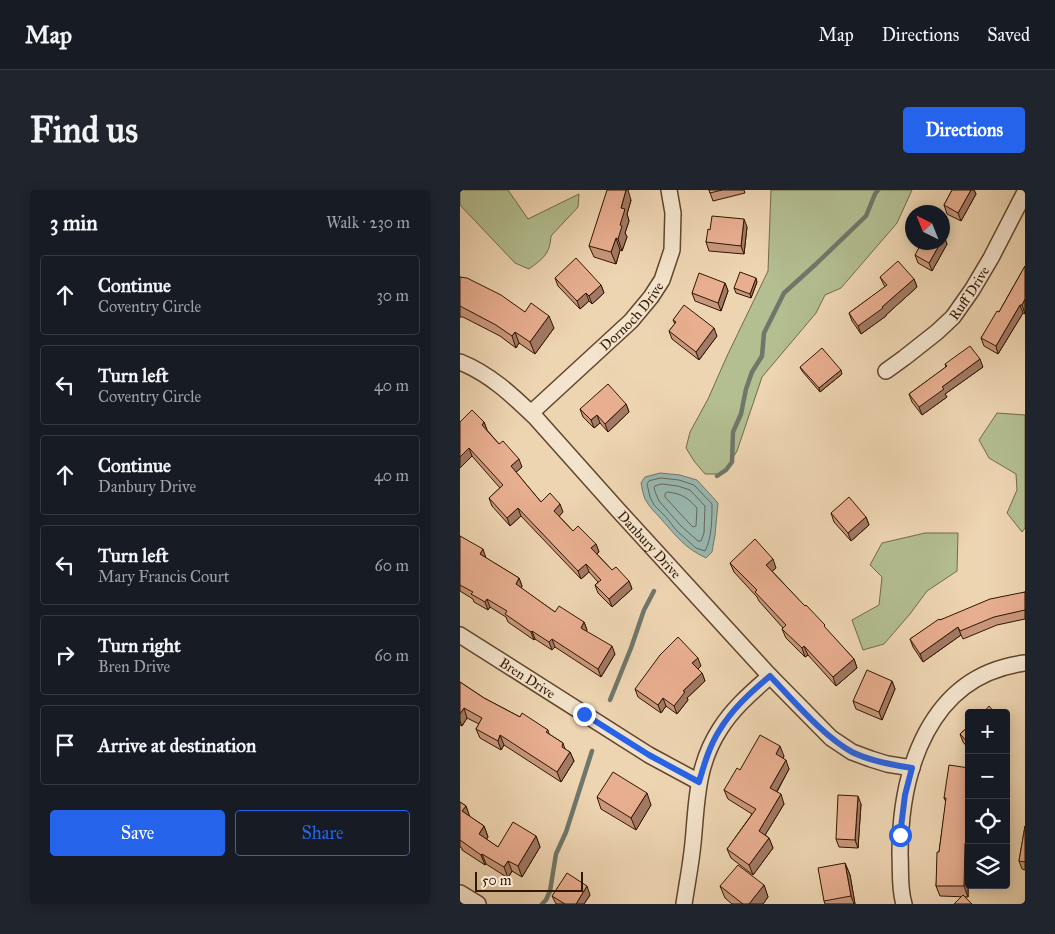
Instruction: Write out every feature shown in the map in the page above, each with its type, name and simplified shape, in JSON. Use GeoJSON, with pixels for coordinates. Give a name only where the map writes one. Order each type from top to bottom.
{"type":"FeatureCollection","features":[{"type":"Feature","properties":{"kind":"street","name":"Dornoch Drive"},"geometry":{"type":"LineString","coordinates":[[531,413],[640,312],[662,280],[672,250],[673,213],[669,190]]}},
{"type":"Feature","properties":{"kind":"street","name":"Ruff Drive"},"geometry":{"type":"LineString","coordinates":[[886,371],[951,319],[972,290],[991,258],[1025,192]]}},
{"type":"Feature","properties":{"kind":"street","name":"Danbury Drive"},"geometry":{"type":"LineString","coordinates":[[460,362],[489,377],[506,389],[531,413],[770,676],[831,738],[852,752],[887,764],[912,768]]}},
{"type":"Feature","properties":{"kind":"street","name":"Bren Drive"},"geometry":{"type":"LineString","coordinates":[[460,635],[649,755],[699,782]]}},
{"type":"Feature","properties":{"kind":"street"},"geometry":{"type":"LineString","coordinates":[[904,904],[900,876],[900,835],[905,795],[921,743],[934,719],[947,702],[961,689],[987,672],[1025,663]]}},
{"type":"Feature","properties":{"kind":"street"},"geometry":{"type":"LineString","coordinates":[[684,904],[696,800],[704,764],[719,731],[744,699],[770,676]]}},
{"type":"Feature","properties":{"kind":"street"},"geometry":{"type":"LineString","coordinates":[[460,893],[478,904]]}},
{"type":"Feature","properties":{"kind":"green space"},"geometry":{"type":"Polygon","coordinates":[[[460,190],[508,190],[528,219],[579,194],[578,207],[551,236],[549,248],[545,256],[529,269],[515,263],[460,205],[460,190]]]}},
{"type":"Feature","properties":{"kind":"green space"},"geometry":{"type":"Polygon","coordinates":[[[771,190],[912,190],[897,223],[841,288],[825,295],[816,313],[762,377],[737,451],[723,474],[705,474],[686,448],[690,432],[708,399],[768,271],[771,190]]]}},
{"type":"Feature","properties":{"kind":"green space"},"geometry":{"type":"Polygon","coordinates":[[[997,413],[1025,415],[1025,528],[1022,532],[1007,513],[1017,490],[1016,474],[989,458],[979,440],[997,413]]]}},
{"type":"Feature","properties":{"kind":"green space"},"geometry":{"type":"Polygon","coordinates":[[[925,533],[958,533],[957,571],[927,591],[884,644],[863,650],[852,620],[879,605],[882,577],[870,565],[882,543],[925,533]]]}},
{"type":"Feature","properties":{"kind":"water"},"geometry":{"type":"Polygon","coordinates":[[[660,473],[680,475],[697,480],[718,503],[712,552],[706,558],[682,542],[648,505],[641,483],[645,477],[660,473]]]}},
{"type":"Feature","properties":{"kind":"building"},"geometry":{"type":"Polygon","coordinates":[[[607,190],[626,190],[621,208],[625,209],[620,225],[622,226],[611,252],[589,246],[607,190]]]}},
{"type":"Feature","properties":{"kind":"building"},"geometry":{"type":"Polygon","coordinates":[[[709,190],[722,190],[710,193],[709,190]]]}},
{"type":"Feature","properties":{"kind":"building"},"geometry":{"type":"Polygon","coordinates":[[[952,190],[971,190],[958,213],[950,208],[950,205],[944,205],[952,190]]]}},
{"type":"Feature","properties":{"kind":"building"},"geometry":{"type":"Polygon","coordinates":[[[712,216],[744,219],[741,246],[706,242],[712,216]]]}},
{"type":"Feature","properties":{"kind":"building"},"geometry":{"type":"Polygon","coordinates":[[[918,250],[936,250],[929,263],[915,255],[918,250]]]}},
{"type":"Feature","properties":{"kind":"building"},"geometry":{"type":"Polygon","coordinates":[[[576,258],[601,285],[589,296],[586,293],[577,301],[555,278],[576,258]]]}},
{"type":"Feature","properties":{"kind":"building"},"geometry":{"type":"Polygon","coordinates":[[[898,261],[914,279],[883,308],[858,326],[849,313],[887,285],[880,277],[898,261]]]}},
{"type":"Feature","properties":{"kind":"building"},"geometry":{"type":"Polygon","coordinates":[[[1025,266],[1025,299],[996,346],[981,338],[997,311],[999,312],[1025,266]]]}},
{"type":"Feature","properties":{"kind":"building"},"geometry":{"type":"Polygon","coordinates":[[[740,272],[756,278],[750,294],[734,288],[740,272]]]}},
{"type":"Feature","properties":{"kind":"building"},"geometry":{"type":"Polygon","coordinates":[[[699,273],[725,283],[718,303],[692,293],[699,273]]]}},
{"type":"Feature","properties":{"kind":"building"},"geometry":{"type":"Polygon","coordinates":[[[460,277],[467,278],[501,295],[525,312],[531,303],[549,316],[530,342],[515,332],[512,336],[496,325],[460,306],[460,277]]]}},
{"type":"Feature","properties":{"kind":"building"},"geometry":{"type":"Polygon","coordinates":[[[684,305],[714,328],[696,352],[669,331],[676,322],[673,320],[684,305]]]}},
{"type":"Feature","properties":{"kind":"building"},"geometry":{"type":"Polygon","coordinates":[[[970,346],[980,359],[919,407],[909,394],[970,346]]]}},
{"type":"Feature","properties":{"kind":"building"},"geometry":{"type":"Polygon","coordinates":[[[822,348],[841,370],[819,388],[800,367],[822,348]]]}},
{"type":"Feature","properties":{"kind":"building"},"geometry":{"type":"Polygon","coordinates":[[[608,384],[626,404],[605,424],[597,415],[591,420],[580,409],[608,384]]]}},
{"type":"Feature","properties":{"kind":"building"},"geometry":{"type":"Polygon","coordinates":[[[472,410],[484,422],[482,425],[499,444],[503,441],[519,459],[511,466],[541,502],[550,493],[560,504],[554,511],[573,531],[578,526],[596,544],[591,548],[612,570],[616,567],[629,581],[609,599],[595,585],[601,580],[586,564],[578,571],[518,508],[507,518],[489,498],[503,485],[469,448],[460,457],[460,422],[472,410]]]}},
{"type":"Feature","properties":{"kind":"building"},"geometry":{"type":"Polygon","coordinates":[[[849,497],[866,517],[848,533],[831,513],[849,497]]]}},
{"type":"Feature","properties":{"kind":"building"},"geometry":{"type":"Polygon","coordinates":[[[460,536],[483,549],[480,554],[519,578],[516,584],[555,612],[559,606],[584,622],[581,628],[612,646],[598,669],[552,639],[549,642],[531,632],[505,614],[507,611],[487,599],[485,602],[471,594],[473,592],[460,585],[460,536]]]}},
{"type":"Feature","properties":{"kind":"building"},"geometry":{"type":"Polygon","coordinates":[[[755,539],[773,559],[766,565],[825,625],[854,659],[833,677],[804,646],[802,648],[782,629],[786,625],[755,592],[757,590],[730,563],[755,539]]]}},
{"type":"Feature","properties":{"kind":"building"},"geometry":{"type":"Polygon","coordinates":[[[1025,592],[1025,610],[994,617],[960,631],[958,627],[920,654],[910,639],[939,619],[990,599],[1025,592]]]}},
{"type":"Feature","properties":{"kind":"building"},"geometry":{"type":"Polygon","coordinates":[[[678,637],[698,658],[692,663],[702,673],[683,691],[685,692],[674,706],[663,698],[658,705],[635,689],[660,655],[678,637]]]}},
{"type":"Feature","properties":{"kind":"building"},"geometry":{"type":"Polygon","coordinates":[[[867,670],[892,681],[879,712],[853,701],[867,670]]]}},
{"type":"Feature","properties":{"kind":"building"},"geometry":{"type":"Polygon","coordinates":[[[460,682],[484,698],[520,717],[522,713],[548,730],[546,732],[563,743],[562,747],[570,752],[557,772],[500,735],[498,741],[476,729],[482,718],[464,708],[460,714],[460,682]]]}},
{"type":"Feature","properties":{"kind":"building"},"geometry":{"type":"Polygon","coordinates":[[[965,730],[965,740],[960,734],[965,730]]]}},
{"type":"Feature","properties":{"kind":"building"},"geometry":{"type":"Polygon","coordinates":[[[760,735],[780,746],[776,754],[786,760],[770,788],[781,794],[759,831],[769,838],[749,865],[727,849],[756,809],[724,790],[737,768],[740,770],[760,735]]]}},
{"type":"Feature","properties":{"kind":"building"},"geometry":{"type":"Polygon","coordinates":[[[949,765],[965,767],[964,886],[936,886],[937,852],[939,852],[946,798],[944,798],[949,765]]]}},
{"type":"Feature","properties":{"kind":"building"},"geometry":{"type":"Polygon","coordinates":[[[613,772],[647,793],[631,818],[597,797],[613,772]]]}},
{"type":"Feature","properties":{"kind":"building"},"geometry":{"type":"Polygon","coordinates":[[[838,795],[858,796],[855,840],[836,839],[838,795]]]}},
{"type":"Feature","properties":{"kind":"building"},"geometry":{"type":"Polygon","coordinates":[[[460,802],[466,806],[462,811],[484,826],[479,834],[498,847],[513,822],[536,836],[518,866],[508,861],[504,867],[481,855],[460,840],[460,802]]]}},
{"type":"Feature","properties":{"kind":"building"},"geometry":{"type":"Polygon","coordinates":[[[1025,826],[1025,862],[1019,861],[1025,826]]]}},
{"type":"Feature","properties":{"kind":"building"},"geometry":{"type":"Polygon","coordinates":[[[845,863],[851,896],[824,901],[818,868],[845,863]]]}},
{"type":"Feature","properties":{"kind":"building"},"geometry":{"type":"Polygon","coordinates":[[[738,865],[764,885],[749,904],[743,904],[720,886],[738,865]]]}},
{"type":"Feature","properties":{"kind":"building"},"geometry":{"type":"Polygon","coordinates":[[[567,873],[587,886],[576,904],[565,904],[552,896],[567,873]]]}},
{"type":"Feature","properties":{"kind":"building"},"geometry":{"type":"Polygon","coordinates":[[[963,895],[972,904],[954,904],[963,895]]]}},
{"type":"Feature","properties":{"kind":"waterway"},"geometry":{"type":"LineString","coordinates":[[717,476],[726,470],[732,462],[733,432],[741,414],[746,389],[752,372],[762,356],[764,333],[784,293],[866,216],[878,190]]}},
{"type":"Feature","properties":{"kind":"waterway"},"geometry":{"type":"LineString","coordinates":[[610,700],[644,610],[654,591]]}},
{"type":"Feature","properties":{"kind":"waterway"},"geometry":{"type":"LineString","coordinates":[[542,904],[550,891],[556,854],[566,832],[592,751]]}},
{"type":"Feature","properties":{"kind":"route"},"geometry":{"type":"LineString","coordinates":[[584,714],[649,755],[699,782],[711,747],[725,722],[744,699],[770,676],[831,738],[852,752],[887,764],[912,768],[905,795],[900,835]]}}]}
